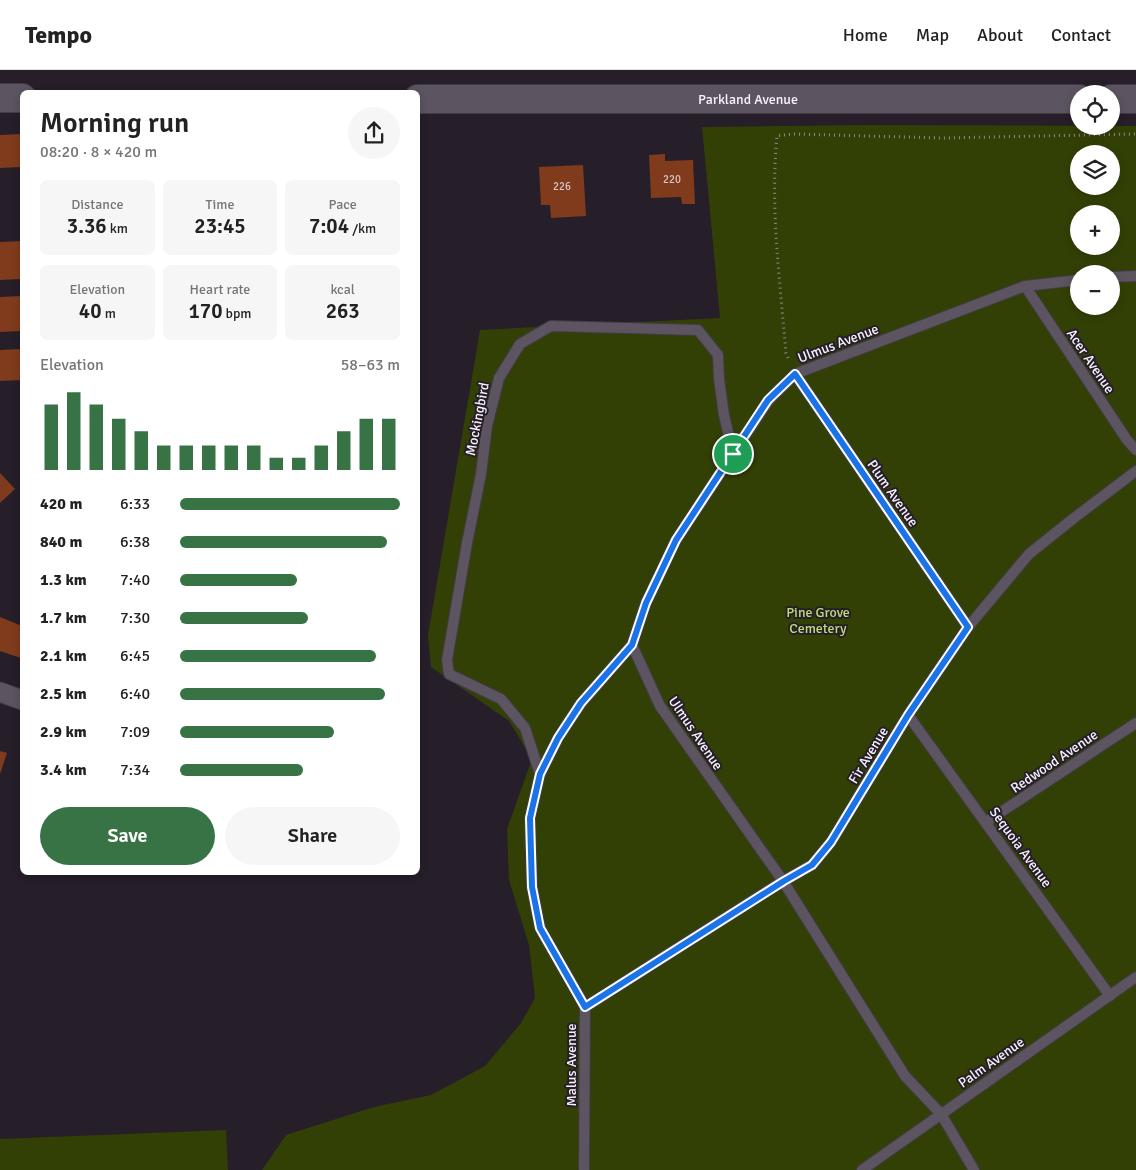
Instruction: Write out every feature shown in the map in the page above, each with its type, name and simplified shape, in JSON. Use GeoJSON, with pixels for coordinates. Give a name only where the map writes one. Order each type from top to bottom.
{"type":"FeatureCollection","features":[{"type":"Feature","properties":{"kind":"main road"},"geometry":{"type":"LineString","coordinates":[[0,98],[20,98]]}},
{"type":"Feature","properties":{"kind":"main road","name":"Parkland Avenue"},"geometry":{"type":"LineString","coordinates":[[420,99],[1070,99]]}},
{"type":"Feature","properties":{"kind":"main road"},"geometry":{"type":"LineString","coordinates":[[1120,99],[1136,99]]}},
{"type":"Feature","properties":{"kind":"street"},"geometry":{"type":"LineString","coordinates":[[0,692],[20,699]]}},
{"type":"Feature","properties":{"kind":"lane"},"geometry":{"type":"LineString","coordinates":[[1120,277],[1136,276]]}},
{"type":"Feature","properties":{"kind":"lane","name":"Ulmus Avenue"},"geometry":{"type":"LineString","coordinates":[[974,1170],[941,1114],[905,1076],[784,881],[660,706],[632,645],[646,603],[676,540],[768,400],[795,374],[1025,286],[1070,281]]}},
{"type":"Feature","properties":{"kind":"lane","name":"Acer Avenue"},"geometry":{"type":"LineString","coordinates":[[1025,286],[1127,440],[1136,450]]}},
{"type":"Feature","properties":{"kind":"lane","name":"Mockingbird"},"geometry":{"type":"LineString","coordinates":[[540,774],[525,728],[501,699],[448,674],[447,660],[467,542],[481,474],[487,426],[499,378],[520,344],[551,326],[698,330],[718,355],[722,397],[733,454]]}},
{"type":"Feature","properties":{"kind":"lane","name":"Plum Avenue"},"geometry":{"type":"LineString","coordinates":[[795,374],[968,627]]}},
{"type":"Feature","properties":{"kind":"lane","name":"Fir Avenue"},"geometry":{"type":"LineString","coordinates":[[585,1007],[812,865],[831,842],[908,715],[968,627],[1029,554],[1136,471]]}},
{"type":"Feature","properties":{"kind":"lane","name":"Malus Avenue"},"geometry":{"type":"LineString","coordinates":[[584,1170],[585,1007],[540,928],[532,887],[530,818],[540,774],[558,738],[581,703],[632,645]]}},
{"type":"Feature","properties":{"kind":"lane","name":"Sequoia Avenue"},"geometry":{"type":"LineString","coordinates":[[908,715],[1110,996]]}},
{"type":"Feature","properties":{"kind":"lane","name":"Redwood Avenue"},"geometry":{"type":"LineString","coordinates":[[986,822],[1136,723]]}},
{"type":"Feature","properties":{"kind":"lane","name":"Palm Avenue"},"geometry":{"type":"LineString","coordinates":[[862,1170],[1136,977]]}},
{"type":"Feature","properties":{"kind":"path"},"geometry":{"type":"LineString","coordinates":[[795,374],[786,353],[776,222],[774,169],[777,136],[792,134],[943,138],[1136,134]]}},
{"type":"Feature","properties":{"kind":"green space","name":"Pine Grove Cemetery"},"geometry":{"type":"Polygon","coordinates":[[[1070,126],[1070,135],[1120,135],[1120,126],[1136,126],[1136,1170],[262,1170],[286,1135],[374,1107],[431,1095],[485,1066],[521,1023],[535,998],[529,945],[509,880],[507,829],[532,759],[509,721],[431,667],[428,635],[480,330],[720,318],[702,127],[1070,126]]]}},
{"type":"Feature","properties":{"kind":"green space"},"geometry":{"type":"Polygon","coordinates":[[[226,1130],[228,1170],[0,1170],[0,1139],[226,1130]]]}},
{"type":"Feature","properties":{"kind":"building"},"geometry":{"type":"Polygon","coordinates":[[[20,134],[20,167],[0,168],[0,135],[20,134]]]}},
{"type":"Feature","properties":{"kind":"building"},"geometry":{"type":"Polygon","coordinates":[[[665,154],[665,161],[693,160],[695,204],[682,204],[681,197],[651,198],[649,155],[665,154]]]}},
{"type":"Feature","properties":{"kind":"building"},"geometry":{"type":"Polygon","coordinates":[[[583,165],[586,216],[551,218],[550,205],[541,205],[539,167],[583,165]]]}},
{"type":"Feature","properties":{"kind":"building"},"geometry":{"type":"Polygon","coordinates":[[[20,241],[20,279],[0,280],[0,242],[20,241]]]}},
{"type":"Feature","properties":{"kind":"building"},"geometry":{"type":"Polygon","coordinates":[[[20,296],[20,331],[0,332],[0,297],[20,296]]]}},
{"type":"Feature","properties":{"kind":"building"},"geometry":{"type":"Polygon","coordinates":[[[20,349],[20,380],[0,381],[0,350],[20,349]]]}},
{"type":"Feature","properties":{"kind":"building"},"geometry":{"type":"Polygon","coordinates":[[[0,473],[15,489],[0,503],[0,473]]]}},
{"type":"Feature","properties":{"kind":"building"},"geometry":{"type":"Polygon","coordinates":[[[0,617],[20,625],[20,658],[0,651],[0,617]]]}},
{"type":"Feature","properties":{"kind":"building"},"geometry":{"type":"Polygon","coordinates":[[[0,751],[7,753],[0,774],[0,751]]]}},
{"type":"Feature","properties":{"kind":"route"},"geometry":{"type":"LineString","coordinates":[[795,374],[968,627],[908,715],[846,820],[812,865],[585,1007],[540,928],[532,887],[530,818],[540,774],[558,738],[581,703],[632,645],[646,603],[676,540],[733,454],[768,400],[795,374]]}}]}
